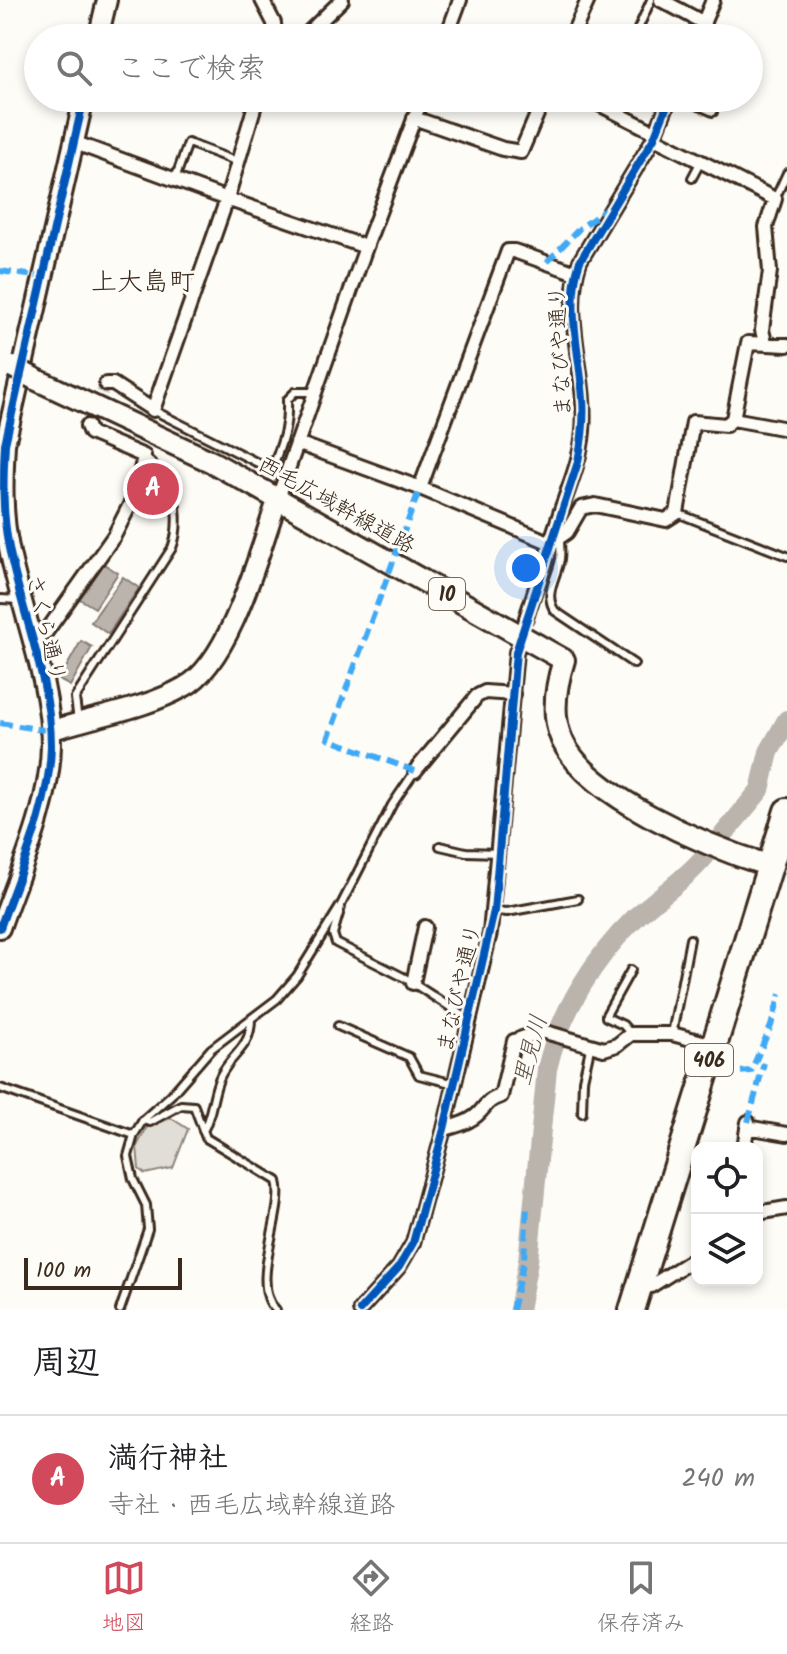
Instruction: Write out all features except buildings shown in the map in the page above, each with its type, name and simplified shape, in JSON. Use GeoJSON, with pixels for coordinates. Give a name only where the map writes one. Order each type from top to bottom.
{"type":"FeatureCollection","features":[{"type":"Feature","properties":{"kind":"highway","name":"406"},"geometry":{"type":"LineString","coordinates":[[636,1299],[787,811]]}},
{"type":"Feature","properties":{"kind":"main road","name":"西毛広域幹線道路"},"geometry":{"type":"LineString","coordinates":[[6,364],[212,462],[564,660],[558,679],[556,722],[568,752],[582,770],[603,788],[701,840],[725,852],[770,866]]}},
{"type":"Feature","properties":{"kind":"street"},"geometry":{"type":"LineString","coordinates":[[101,24],[107,0]]}},
{"type":"Feature","properties":{"kind":"street"},"geometry":{"type":"LineString","coordinates":[[262,0],[274,24]]}},
{"type":"Feature","properties":{"kind":"street"},"geometry":{"type":"LineString","coordinates":[[317,24],[342,0]]}},
{"type":"Feature","properties":{"kind":"street"},"geometry":{"type":"LineString","coordinates":[[451,24],[460,0]]}},
{"type":"Feature","properties":{"kind":"street"},"geometry":{"type":"LineString","coordinates":[[577,24],[588,0]]}},
{"type":"Feature","properties":{"kind":"street"},"geometry":{"type":"LineString","coordinates":[[661,0],[704,23],[713,0]]}},
{"type":"Feature","properties":{"kind":"street","name":"さくら通り"},"geometry":{"type":"LineString","coordinates":[[0,928],[39,813],[49,770],[50,731],[32,639],[9,549],[4,517],[5,444],[80,112]]}},
{"type":"Feature","properties":{"kind":"street"},"geometry":{"type":"LineString","coordinates":[[106,384],[113,384],[153,410],[227,199],[253,112]]}},
{"type":"Feature","properties":{"kind":"street"},"geometry":{"type":"LineString","coordinates":[[50,731],[166,696],[187,686],[209,666],[227,639],[416,112]]}},
{"type":"Feature","properties":{"kind":"street"},"geometry":{"type":"LineString","coordinates":[[414,118],[503,149],[521,152],[538,112]]}},
{"type":"Feature","properties":{"kind":"street"},"geometry":{"type":"LineString","coordinates":[[612,112],[775,199],[766,227],[770,271],[762,330],[765,342]]}},
{"type":"Feature","properties":{"kind":"street","name":"まなびや通り"},"geometry":{"type":"LineString","coordinates":[[526,618],[555,541],[578,462],[583,433],[584,401],[574,299],[576,273],[580,261],[655,136],[664,112]]}},
{"type":"Feature","properties":{"kind":"street"},"geometry":{"type":"LineString","coordinates":[[73,142],[366,247]]}},
{"type":"Feature","properties":{"kind":"street"},"geometry":{"type":"LineString","coordinates":[[420,488],[508,251],[576,273]]}},
{"type":"Feature","properties":{"kind":"street"},"geometry":{"type":"LineString","coordinates":[[297,443],[555,541],[567,532],[581,508],[595,505],[666,520],[677,513],[693,422],[726,425],[733,419],[748,343],[787,345]]}},
{"type":"Feature","properties":{"kind":"street"},"geometry":{"type":"LineString","coordinates":[[733,419],[787,429]]}},
{"type":"Feature","properties":{"kind":"street"},"geometry":{"type":"LineString","coordinates":[[32,639],[46,632],[114,536],[136,493],[144,456],[90,433],[87,426]]}},
{"type":"Feature","properties":{"kind":"street","name":"まなびや通り"},"geometry":{"type":"LineString","coordinates":[[360,1310],[399,1267],[413,1243],[455,1084],[494,911],[516,652]]}},
{"type":"Feature","properties":{"kind":"street"},"geometry":{"type":"LineString","coordinates":[[415,771],[477,696],[485,692],[513,694]]}},
{"type":"Feature","properties":{"kind":"street"},"geometry":{"type":"LineString","coordinates":[[413,983],[425,927]]}},
{"type":"Feature","properties":{"kind":"street"},"geometry":{"type":"LineString","coordinates":[[444,1129],[468,1120],[478,1114],[488,1100],[501,1096],[514,1041],[542,1031],[609,1048],[631,1034],[672,1034],[714,1045]]}},
{"type":"Feature","properties":{"kind":"street"},"geometry":{"type":"LineString","coordinates":[[745,1142],[748,1124],[787,1134]]}},
{"type":"Feature","properties":{"kind":"street"},"geometry":{"type":"LineString","coordinates":[[763,1212],[787,1208]]}},
{"type":"Feature","properties":{"kind":"street"},"geometry":{"type":"LineString","coordinates":[[636,1299],[691,1261]]}},
{"type":"Feature","properties":{"kind":"lane"},"geometry":{"type":"LineString","coordinates":[[640,24],[651,0]]}},
{"type":"Feature","properties":{"kind":"lane"},"geometry":{"type":"LineString","coordinates":[[175,180],[188,143],[238,162]]}},
{"type":"Feature","properties":{"kind":"lane"},"geometry":{"type":"LineString","coordinates":[[692,178],[701,161]]}},
{"type":"Feature","properties":{"kind":"lane"},"geometry":{"type":"LineString","coordinates":[[775,199],[787,173]]}},
{"type":"Feature","properties":{"kind":"lane"},"geometry":{"type":"LineString","coordinates":[[153,410],[262,465],[275,461],[286,432],[287,400],[295,392],[316,392]]}},
{"type":"Feature","properties":{"kind":"lane"},"geometry":{"type":"LineString","coordinates":[[78,724],[75,698],[172,548],[176,537],[169,482],[144,456]]}},
{"type":"Feature","properties":{"kind":"lane"},"geometry":{"type":"LineString","coordinates":[[677,513],[787,556]]}},
{"type":"Feature","properties":{"kind":"lane"},"geometry":{"type":"LineString","coordinates":[[555,541],[560,557],[549,593],[551,606],[634,664]]}},
{"type":"Feature","properties":{"kind":"lane"},"geometry":{"type":"LineString","coordinates":[[0,599],[23,600]]}},
{"type":"Feature","properties":{"kind":"lane"},"geometry":{"type":"LineString","coordinates":[[120,1310],[148,1229],[146,1205],[133,1179],[128,1156],[134,1135],[143,1120],[171,1095],[211,1049],[277,999],[297,976],[341,905],[392,805],[415,771]]}},
{"type":"Feature","properties":{"kind":"lane"},"geometry":{"type":"LineString","coordinates":[[440,846],[466,852],[499,853]]}},
{"type":"Feature","properties":{"kind":"lane"},"geometry":{"type":"LineString","coordinates":[[494,911],[507,912],[578,899]]}},
{"type":"Feature","properties":{"kind":"lane"},"geometry":{"type":"LineString","coordinates":[[341,905],[333,934],[336,943],[413,983],[470,1020]]}},
{"type":"Feature","properties":{"kind":"lane"},"geometry":{"type":"LineString","coordinates":[[672,1034],[690,939]]}},
{"type":"Feature","properties":{"kind":"lane"},"geometry":{"type":"LineString","coordinates":[[631,970],[606,1017],[623,1025],[631,1034]]}},
{"type":"Feature","properties":{"kind":"lane"},"geometry":{"type":"LineString","coordinates":[[202,1133],[220,1076],[251,1033],[251,1019]]}},
{"type":"Feature","properties":{"kind":"lane"},"geometry":{"type":"LineString","coordinates":[[338,1026],[409,1057],[419,1075],[455,1084]]}},
{"type":"Feature","properties":{"kind":"lane"},"geometry":{"type":"LineString","coordinates":[[582,1113],[583,1080],[591,1044]]}},
{"type":"Feature","properties":{"kind":"lane"},"geometry":{"type":"LineString","coordinates":[[0,1088],[134,1135]]}},
{"type":"Feature","properties":{"kind":"lane"},"geometry":{"type":"LineString","coordinates":[[143,1120],[150,1122],[168,1110],[188,1104],[194,1106],[202,1133],[215,1146],[266,1173],[278,1184],[267,1274],[269,1303],[276,1310]]}},
{"type":"Feature","properties":{"kind":"shaded area"},"geometry":{"type":"Polygon","coordinates":[[[101,562],[118,573],[95,608],[78,598],[101,562]]]}},
{"type":"Feature","properties":{"kind":"shaded area"},"geometry":{"type":"Polygon","coordinates":[[[123,577],[139,588],[108,634],[91,622],[123,577]]]}},
{"type":"Feature","properties":{"kind":"shaded area"},"geometry":{"type":"Polygon","coordinates":[[[81,641],[92,647],[70,686],[59,680],[81,641]]]}},
{"type":"Feature","properties":{"kind":"shaded area"},"geometry":{"type":"Polygon","coordinates":[[[171,1118],[188,1129],[173,1168],[145,1174],[139,1169],[137,1146],[147,1127],[171,1118]]]}},
{"type":"Feature","properties":{"kind":"waterway","name":"里見川"},"geometry":{"type":"LineString","coordinates":[[723,835],[760,790],[769,752],[787,720]]}},
{"type":"Feature","properties":{"kind":"waterway","name":"里見川"},"geometry":{"type":"LineString","coordinates":[[519,1310],[528,1261],[547,1069],[560,1027],[581,987],[606,950],[636,917],[705,856]]}},
{"type":"Feature","properties":{"kind":"tunnel"},"geometry":{"type":"LineString","coordinates":[[87,426],[106,384]]}},
{"type":"Feature","properties":{"kind":"marked path"},"geometry":{"type":"LineString","coordinates":[[547,262],[580,228],[607,209]]}},
{"type":"Feature","properties":{"kind":"marked path"},"geometry":{"type":"LineString","coordinates":[[0,271],[42,277]]}},
{"type":"Feature","properties":{"kind":"marked path"},"geometry":{"type":"LineString","coordinates":[[415,771],[328,739],[420,488]]}},
{"type":"Feature","properties":{"kind":"marked path"},"geometry":{"type":"LineString","coordinates":[[0,723],[50,731]]}},
{"type":"Feature","properties":{"kind":"marked path"},"geometry":{"type":"LineString","coordinates":[[705,1074],[751,1071],[771,1026],[780,994]]}},
{"type":"Feature","properties":{"kind":"marked path"},"geometry":{"type":"LineString","coordinates":[[748,1122],[764,1063]]}},
{"type":"Feature","properties":{"kind":"marked path"},"geometry":{"type":"LineString","coordinates":[[512,1310],[524,1260],[527,1206]]}},
{"type":"Feature","properties":{"kind":"cycle path"},"geometry":{"type":"LineString","coordinates":[[0,928],[40,815],[51,745],[41,671],[7,535],[5,444],[81,112]]}},
{"type":"Feature","properties":{"kind":"cycle path"},"geometry":{"type":"LineString","coordinates":[[360,1310],[399,1267],[413,1243],[444,1129],[494,911],[516,652],[578,462],[582,439],[583,399],[574,312],[580,261],[654,138],[664,112]]}},
{"type":"Feature","properties":{"kind":"place","name":"満行神社"},"geometry":{"type":"Point","coordinates":[153,489]}},
{"type":"Feature","properties":{"kind":"district","name":"上大島町"},"geometry":{"type":"Point","coordinates":[143,281]}}]}
